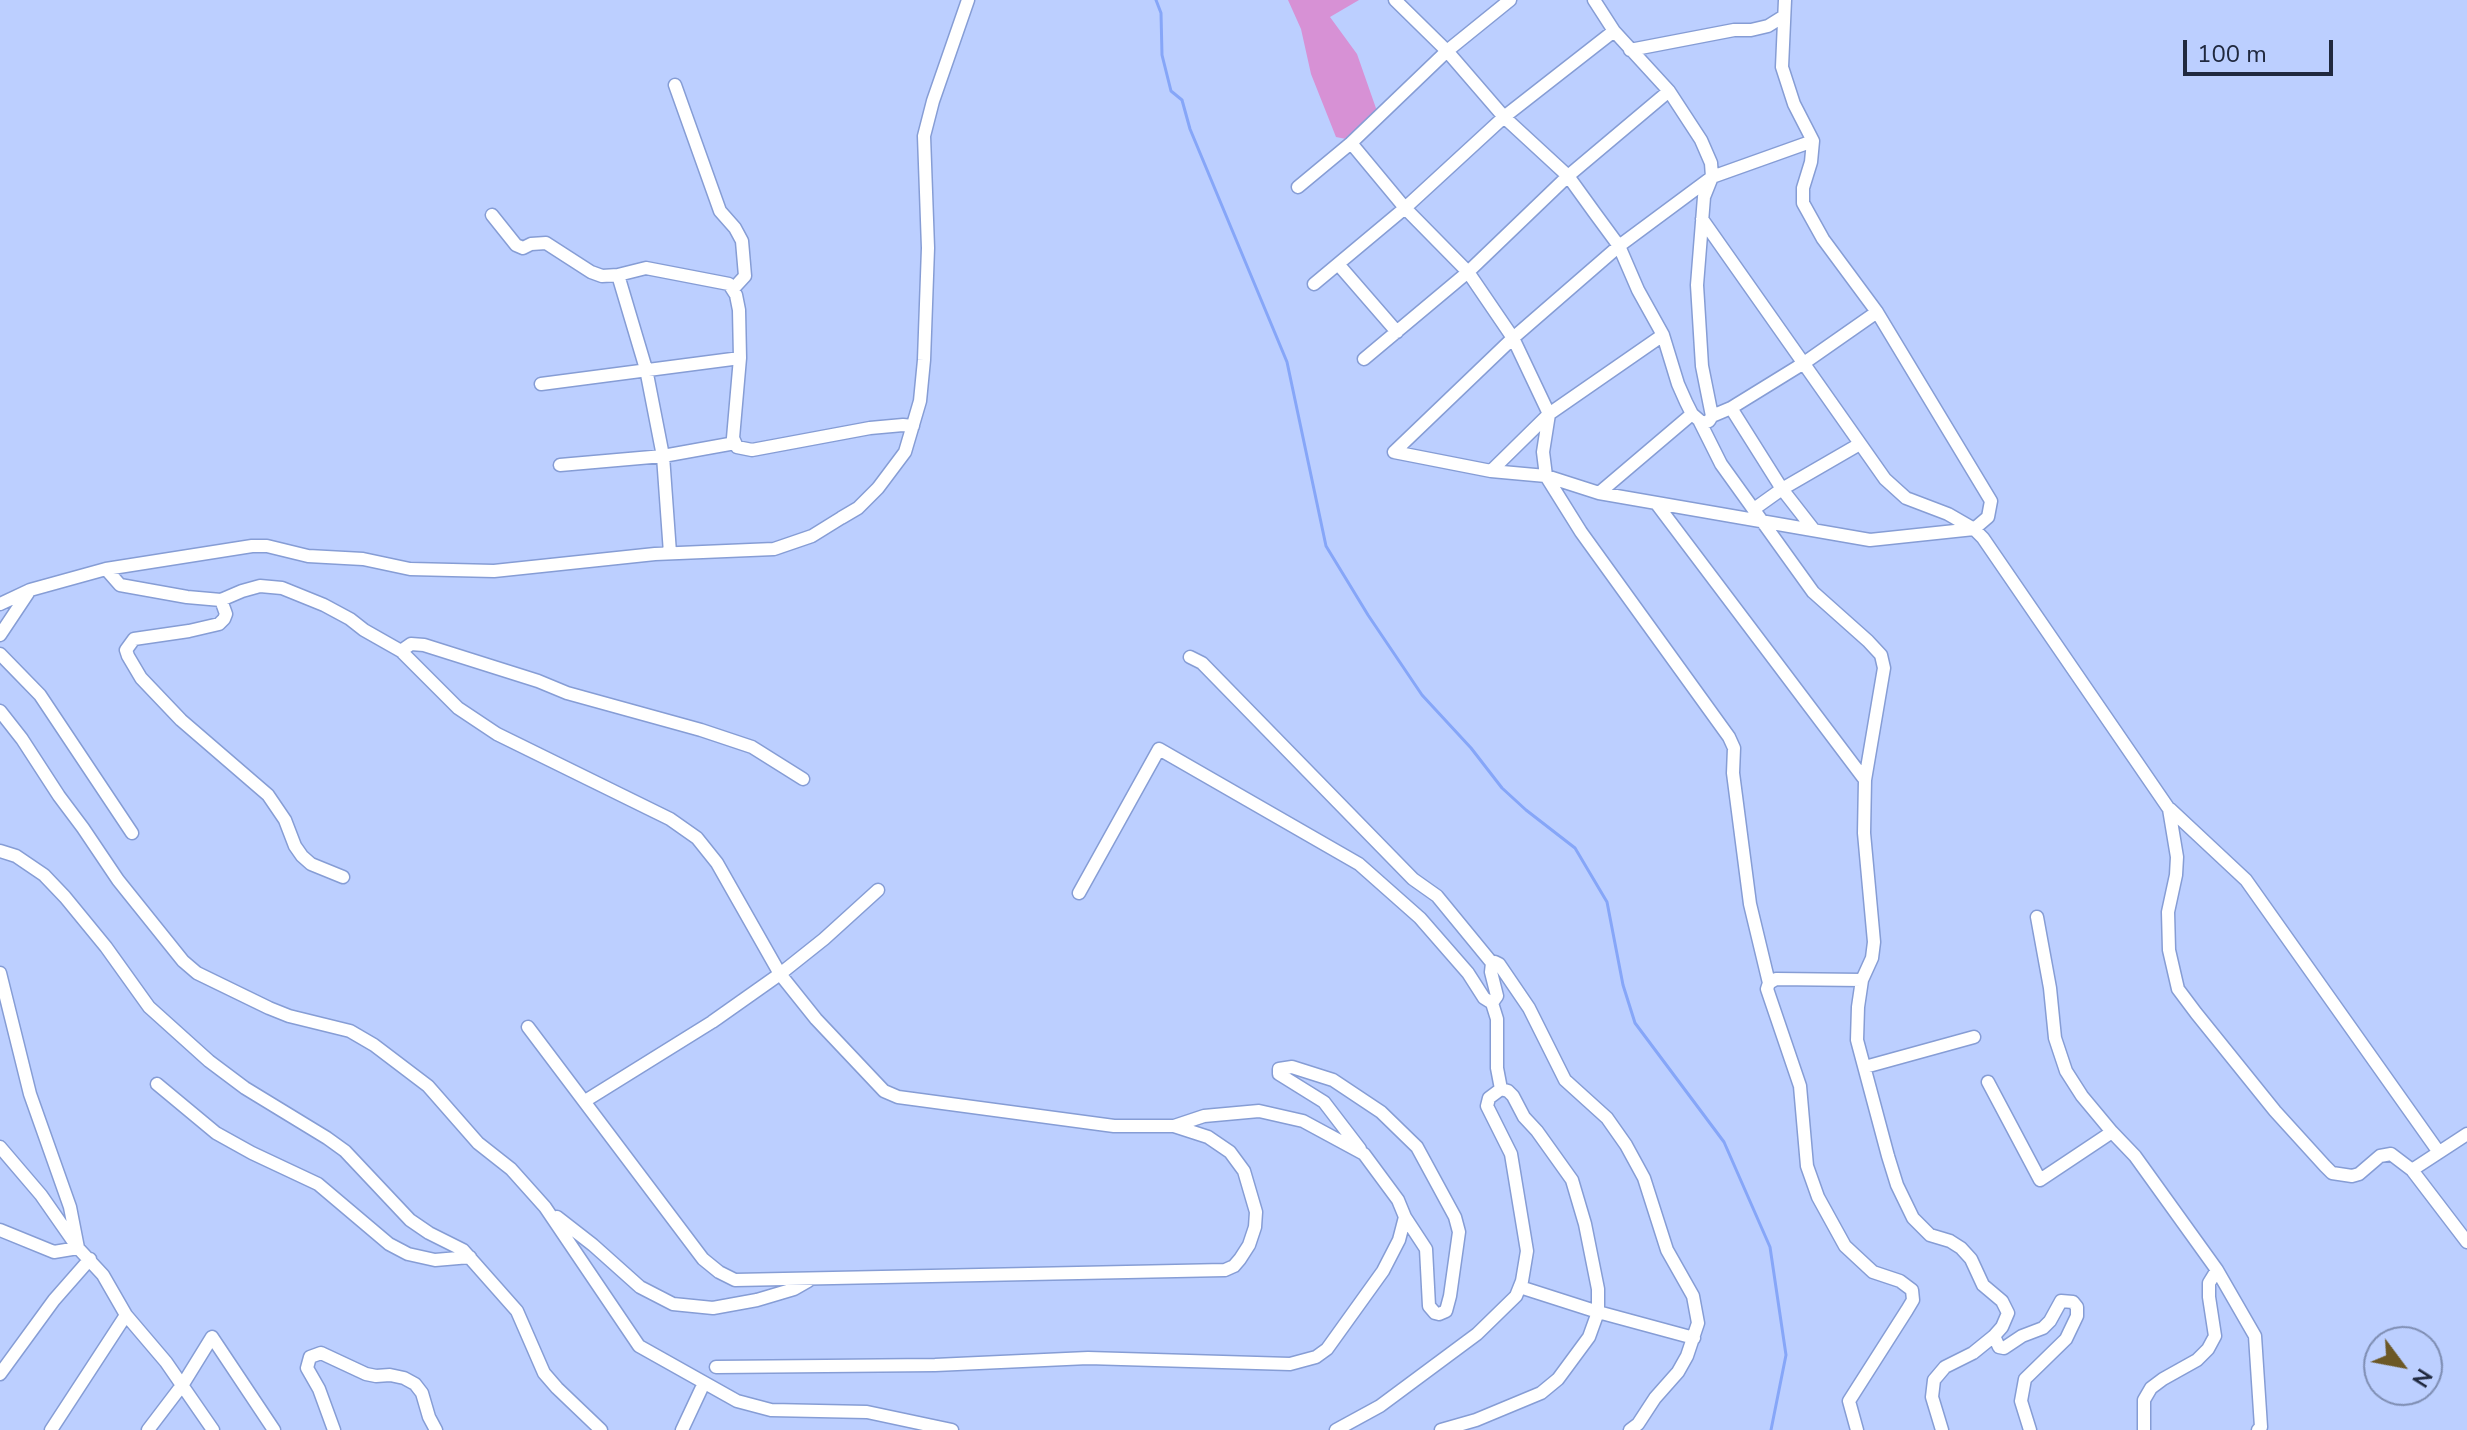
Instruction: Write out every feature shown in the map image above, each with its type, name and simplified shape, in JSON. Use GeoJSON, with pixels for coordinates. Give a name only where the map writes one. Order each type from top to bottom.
{"type":"FeatureCollection","features":[{"type":"Feature","properties":{"kind":"street"},"geometry":{"type":"LineString","coordinates":[[0,604],[30,590],[106,569],[252,546],[267,546],[308,556],[363,559],[410,569],[494,571],[670,553],[774,549],[812,536],[858,508],[878,488],[905,452],[920,401],[928,248],[924,136],[968,0]]}},
{"type":"Feature","properties":{"kind":"street"},"geometry":{"type":"LineString","coordinates":[[1395,0],[1447,51],[1504,117],[1568,176],[1619,246],[1638,290],[1663,335],[1678,384],[1721,464],[1813,592],[1881,655],[1883,683],[1865,780],[1864,833],[1874,942],[1872,958],[1862,980],[1857,1040],[1897,1185],[1913,1218],[1930,1235],[1961,1248],[1971,1259],[1983,1285],[2002,1301],[2008,1313],[2005,1323],[1994,1336],[1973,1353],[1945,1367],[1934,1380],[1932,1397],[1942,1430]]}},
{"type":"Feature","properties":{"kind":"street"},"geometry":{"type":"LineString","coordinates":[[1298,187],[1351,143],[1447,51],[1510,0]]}},
{"type":"Feature","properties":{"kind":"street"},"geometry":{"type":"LineString","coordinates":[[1594,0],[1614,31],[1669,91],[1701,140],[1711,163],[1712,177],[1704,197],[1697,285],[1702,366],[1712,416]]}},
{"type":"Feature","properties":{"kind":"street"},"geometry":{"type":"LineString","coordinates":[[1785,0],[1782,67],[1794,104],[1813,141],[1803,203],[1823,239],[1877,312],[1991,501],[1988,517],[1974,529],[1870,540],[1599,493],[1546,476],[1491,471],[1394,452],[1513,338],[1619,246],[1712,177],[1813,141]]}},
{"type":"Feature","properties":{"kind":"street"},"geometry":{"type":"LineString","coordinates":[[1630,50],[1734,30],[1751,30],[1768,26],[1784,16]]}},
{"type":"Feature","properties":{"kind":"street"},"geometry":{"type":"LineString","coordinates":[[1314,284],[1405,208],[1504,117],[1614,31]]}},
{"type":"Feature","properties":{"kind":"street"},"geometry":{"type":"LineString","coordinates":[[675,85],[720,211],[742,241],[745,276],[733,289]]}},
{"type":"Feature","properties":{"kind":"street"},"geometry":{"type":"LineString","coordinates":[[1364,359],[1468,272],[1568,176],[1669,91]]}},
{"type":"Feature","properties":{"kind":"street"},"geometry":{"type":"LineString","coordinates":[[1351,143],[1405,208],[1468,272],[1513,338],[1549,414],[1543,452],[1546,476],[1581,532],[1734,748],[1733,773],[1750,904],[1769,983],[1767,989],[1800,1086],[1807,1166],[1818,1197],[1845,1246],[1873,1272],[1900,1281],[1912,1290],[1913,1300],[1849,1401],[1857,1430]]}},
{"type":"Feature","properties":{"kind":"street"},"geometry":{"type":"LineString","coordinates":[[492,215],[516,245],[523,248],[546,243],[602,276],[646,268],[729,284],[739,310],[740,358],[733,438],[737,447],[752,450],[870,428],[913,426]]}},
{"type":"Feature","properties":{"kind":"street"},"geometry":{"type":"LineString","coordinates":[[1702,219],[1858,445],[1895,490],[1906,498],[1948,514],[1983,538],[2169,809],[2246,880],[2438,1151]]}},
{"type":"Feature","properties":{"kind":"street"},"geometry":{"type":"LineString","coordinates":[[1338,264],[1397,332]]}},
{"type":"Feature","properties":{"kind":"street"},"geometry":{"type":"LineString","coordinates":[[618,275],[646,369],[663,456],[670,553]]}},
{"type":"Feature","properties":{"kind":"street"},"geometry":{"type":"LineString","coordinates":[[1695,417],[1703,423],[1709,421],[1712,416],[1731,408],[1804,363],[1877,312]]}},
{"type":"Feature","properties":{"kind":"street"},"geometry":{"type":"LineString","coordinates":[[1491,471],[1549,414],[1663,335]]}},
{"type":"Feature","properties":{"kind":"street"},"geometry":{"type":"LineString","coordinates":[[541,384],[740,358]]}},
{"type":"Feature","properties":{"kind":"street"},"geometry":{"type":"LineString","coordinates":[[1731,408],[1782,489],[1814,530]]}},
{"type":"Feature","properties":{"kind":"street"},"geometry":{"type":"LineString","coordinates":[[1599,493],[1695,417]]}},
{"type":"Feature","properties":{"kind":"street"},"geometry":{"type":"LineString","coordinates":[[560,465],[663,456],[735,443]]}},
{"type":"Feature","properties":{"kind":"street"},"geometry":{"type":"LineString","coordinates":[[1754,509],[1858,445]]}},
{"type":"Feature","properties":{"kind":"street"},"geometry":{"type":"LineString","coordinates":[[1656,503],[1865,780]]}},
{"type":"Feature","properties":{"kind":"street"},"geometry":{"type":"LineString","coordinates":[[106,569],[120,585],[162,594],[221,600],[260,586],[282,588],[324,605],[401,651],[458,708],[497,734],[670,819],[697,838],[724,874],[780,974],[816,1019],[884,1091],[898,1097],[1114,1126],[1174,1126],[1208,1137],[1230,1152],[1244,1171],[1256,1212],[1255,1227],[1249,1245],[1234,1266],[1225,1270],[735,1280],[703,1259],[528,1027]]}},
{"type":"Feature","properties":{"kind":"street"},"geometry":{"type":"LineString","coordinates":[[0,635],[30,590]]}},
{"type":"Feature","properties":{"kind":"street"},"geometry":{"type":"LineString","coordinates":[[221,600],[226,614],[219,624],[134,639],[128,644],[128,656],[141,678],[166,705],[268,795],[285,820],[302,856],[311,864],[343,877]]}},
{"type":"Feature","properties":{"kind":"street"},"geometry":{"type":"LineString","coordinates":[[401,651],[411,644],[424,645],[567,693],[701,730],[752,747],[803,779]]}},
{"type":"Feature","properties":{"kind":"street"},"geometry":{"type":"LineString","coordinates":[[0,654],[40,695],[132,833]]}},
{"type":"Feature","properties":{"kind":"street"},"geometry":{"type":"LineString","coordinates":[[1190,657],[1202,663],[1413,879],[1437,896],[1492,963],[1499,964],[1529,1008],[1565,1080],[1607,1118],[1626,1145],[1648,1190],[1667,1250],[1693,1296],[1698,1323],[1678,1372],[1630,1430]]}},
{"type":"Feature","properties":{"kind":"street"},"geometry":{"type":"LineString","coordinates":[[0,711],[118,880],[183,961],[197,973],[269,1008],[350,1031],[428,1086],[478,1143],[511,1169],[545,1207],[639,1346],[737,1401],[771,1410],[867,1412],[952,1430]]}},
{"type":"Feature","properties":{"kind":"street"},"geometry":{"type":"LineString","coordinates":[[1079,893],[1159,749],[1359,864],[1420,918],[1468,973],[1484,998],[1492,1003],[1497,1019],[1497,1068],[1501,1089]]}},
{"type":"Feature","properties":{"kind":"street"},"geometry":{"type":"LineString","coordinates":[[2169,809],[2177,857],[2168,912],[2169,950],[2178,989],[2275,1111],[2332,1173],[2359,1174],[2384,1154],[2391,1154],[2412,1170],[2467,1242]]}},
{"type":"Feature","properties":{"kind":"street"},"geometry":{"type":"LineString","coordinates":[[0,851],[16,856],[44,875],[99,938],[149,1007],[209,1061],[245,1088],[345,1151],[410,1220],[463,1250],[517,1311],[544,1373],[601,1430]]}},
{"type":"Feature","properties":{"kind":"street"},"geometry":{"type":"LineString","coordinates":[[585,1101],[712,1022],[780,974],[878,890]]}},
{"type":"Feature","properties":{"kind":"street"},"geometry":{"type":"LineString","coordinates":[[2037,917],[2050,988],[2055,1038],[2066,1071],[2082,1096],[2135,1156],[2217,1270],[2255,1336],[2261,1427],[2258,1430]]}},
{"type":"Feature","properties":{"kind":"street"},"geometry":{"type":"LineString","coordinates":[[1492,963],[1497,996],[1492,1003]]}},
{"type":"Feature","properties":{"kind":"street"},"geometry":{"type":"LineString","coordinates":[[0,973],[30,1094],[70,1207],[78,1248]]}},
{"type":"Feature","properties":{"kind":"street"},"geometry":{"type":"LineString","coordinates":[[1769,983],[1776,979],[1862,980]]}},
{"type":"Feature","properties":{"kind":"street"},"geometry":{"type":"LineString","coordinates":[[1865,1067],[1974,1037]]}},
{"type":"Feature","properties":{"kind":"street"},"geometry":{"type":"LineString","coordinates":[[1300,1068],[1333,1080],[1381,1112],[1417,1147],[1455,1217],[1459,1232],[1450,1296],[1446,1311],[1439,1314],[1429,1306],[1426,1249],[1405,1217],[1398,1200],[1324,1102],[1279,1074],[1279,1069],[1300,1068]]}},
{"type":"Feature","properties":{"kind":"street"},"geometry":{"type":"LineString","coordinates":[[1988,1082],[2040,1180],[2112,1132]]}},
{"type":"Feature","properties":{"kind":"street"},"geometry":{"type":"LineString","coordinates":[[157,1084],[216,1133],[318,1184],[389,1244],[408,1254],[435,1260],[470,1257]]}},
{"type":"Feature","properties":{"kind":"street"},"geometry":{"type":"LineString","coordinates":[[1336,1430],[1367,1415],[1477,1334],[1516,1296],[1527,1251],[1511,1154],[1487,1106],[1489,1098],[1501,1089]]}},
{"type":"Feature","properties":{"kind":"street"},"geometry":{"type":"LineString","coordinates":[[1441,1430],[1476,1420],[1541,1393],[1558,1379],[1589,1337],[1598,1312],[1598,1289],[1572,1180],[1524,1117],[1513,1096],[1501,1089]]}},
{"type":"Feature","properties":{"kind":"street"},"geometry":{"type":"LineString","coordinates":[[1174,1126],[1204,1116],[1259,1111],[1303,1121],[1364,1154]]}},
{"type":"Feature","properties":{"kind":"street"},"geometry":{"type":"LineString","coordinates":[[2412,1170],[2467,1134]]}},
{"type":"Feature","properties":{"kind":"street"},"geometry":{"type":"LineString","coordinates":[[0,1147],[41,1195],[78,1248],[103,1275],[126,1315],[183,1384],[213,1430]]}},
{"type":"Feature","properties":{"kind":"street"},"geometry":{"type":"LineString","coordinates":[[545,1207],[640,1287],[673,1304],[702,1308],[742,1303],[776,1295],[811,1280]]}},
{"type":"Feature","properties":{"kind":"street"},"geometry":{"type":"LineString","coordinates":[[716,1367],[935,1365],[1088,1358],[1290,1364],[1316,1357],[1327,1349],[1383,1271],[1399,1240],[1405,1217]]}},
{"type":"Feature","properties":{"kind":"street"},"geometry":{"type":"LineString","coordinates":[[0,1230],[54,1252],[78,1248]]}},
{"type":"Feature","properties":{"kind":"street"},"geometry":{"type":"LineString","coordinates":[[0,1374],[54,1300],[90,1259]]}},
{"type":"Feature","properties":{"kind":"street"},"geometry":{"type":"LineString","coordinates":[[2144,1430],[2144,1400],[2151,1388],[2197,1360],[2215,1336],[2209,1283],[2217,1270]]}},
{"type":"Feature","properties":{"kind":"street"},"geometry":{"type":"LineString","coordinates":[[1520,1287],[1694,1338]]}},
{"type":"Feature","properties":{"kind":"street"},"geometry":{"type":"LineString","coordinates":[[1994,1336],[1999,1347],[2004,1348],[2022,1336],[2043,1328],[2061,1301],[2073,1302],[2077,1307],[2077,1316],[2066,1339],[2025,1379],[2021,1401],[2030,1430]]}},
{"type":"Feature","properties":{"kind":"street"},"geometry":{"type":"LineString","coordinates":[[51,1430],[126,1315]]}},
{"type":"Feature","properties":{"kind":"street"},"geometry":{"type":"LineString","coordinates":[[148,1430],[183,1384],[212,1337],[274,1430]]}},
{"type":"Feature","properties":{"kind":"street"},"geometry":{"type":"LineString","coordinates":[[334,1430],[319,1389],[307,1368],[310,1357],[321,1353],[366,1374],[404,1378],[415,1384],[422,1393],[436,1430]]}},
{"type":"Feature","properties":{"kind":"street"},"geometry":{"type":"LineString","coordinates":[[682,1430],[704,1383]]}},
{"type":"Feature","properties":{"kind":"shaded area"},"geometry":{"type":"Polygon","coordinates":[[[1288,0],[1359,0],[1330,17],[1357,54],[1378,114],[1346,139],[1336,137],[1311,74],[1301,29],[1288,0]]]}},
{"type":"Feature","properties":{"kind":"waterway"},"geometry":{"type":"LineString","coordinates":[[1156,0],[1161,13],[1162,55],[1171,91],[1182,100],[1190,129],[1287,362],[1326,546],[1422,695],[1471,748],[1502,788],[1575,848],[1607,902],[1623,985],[1635,1023],[1724,1142],[1770,1247],[1786,1355],[1771,1430]]}}]}
